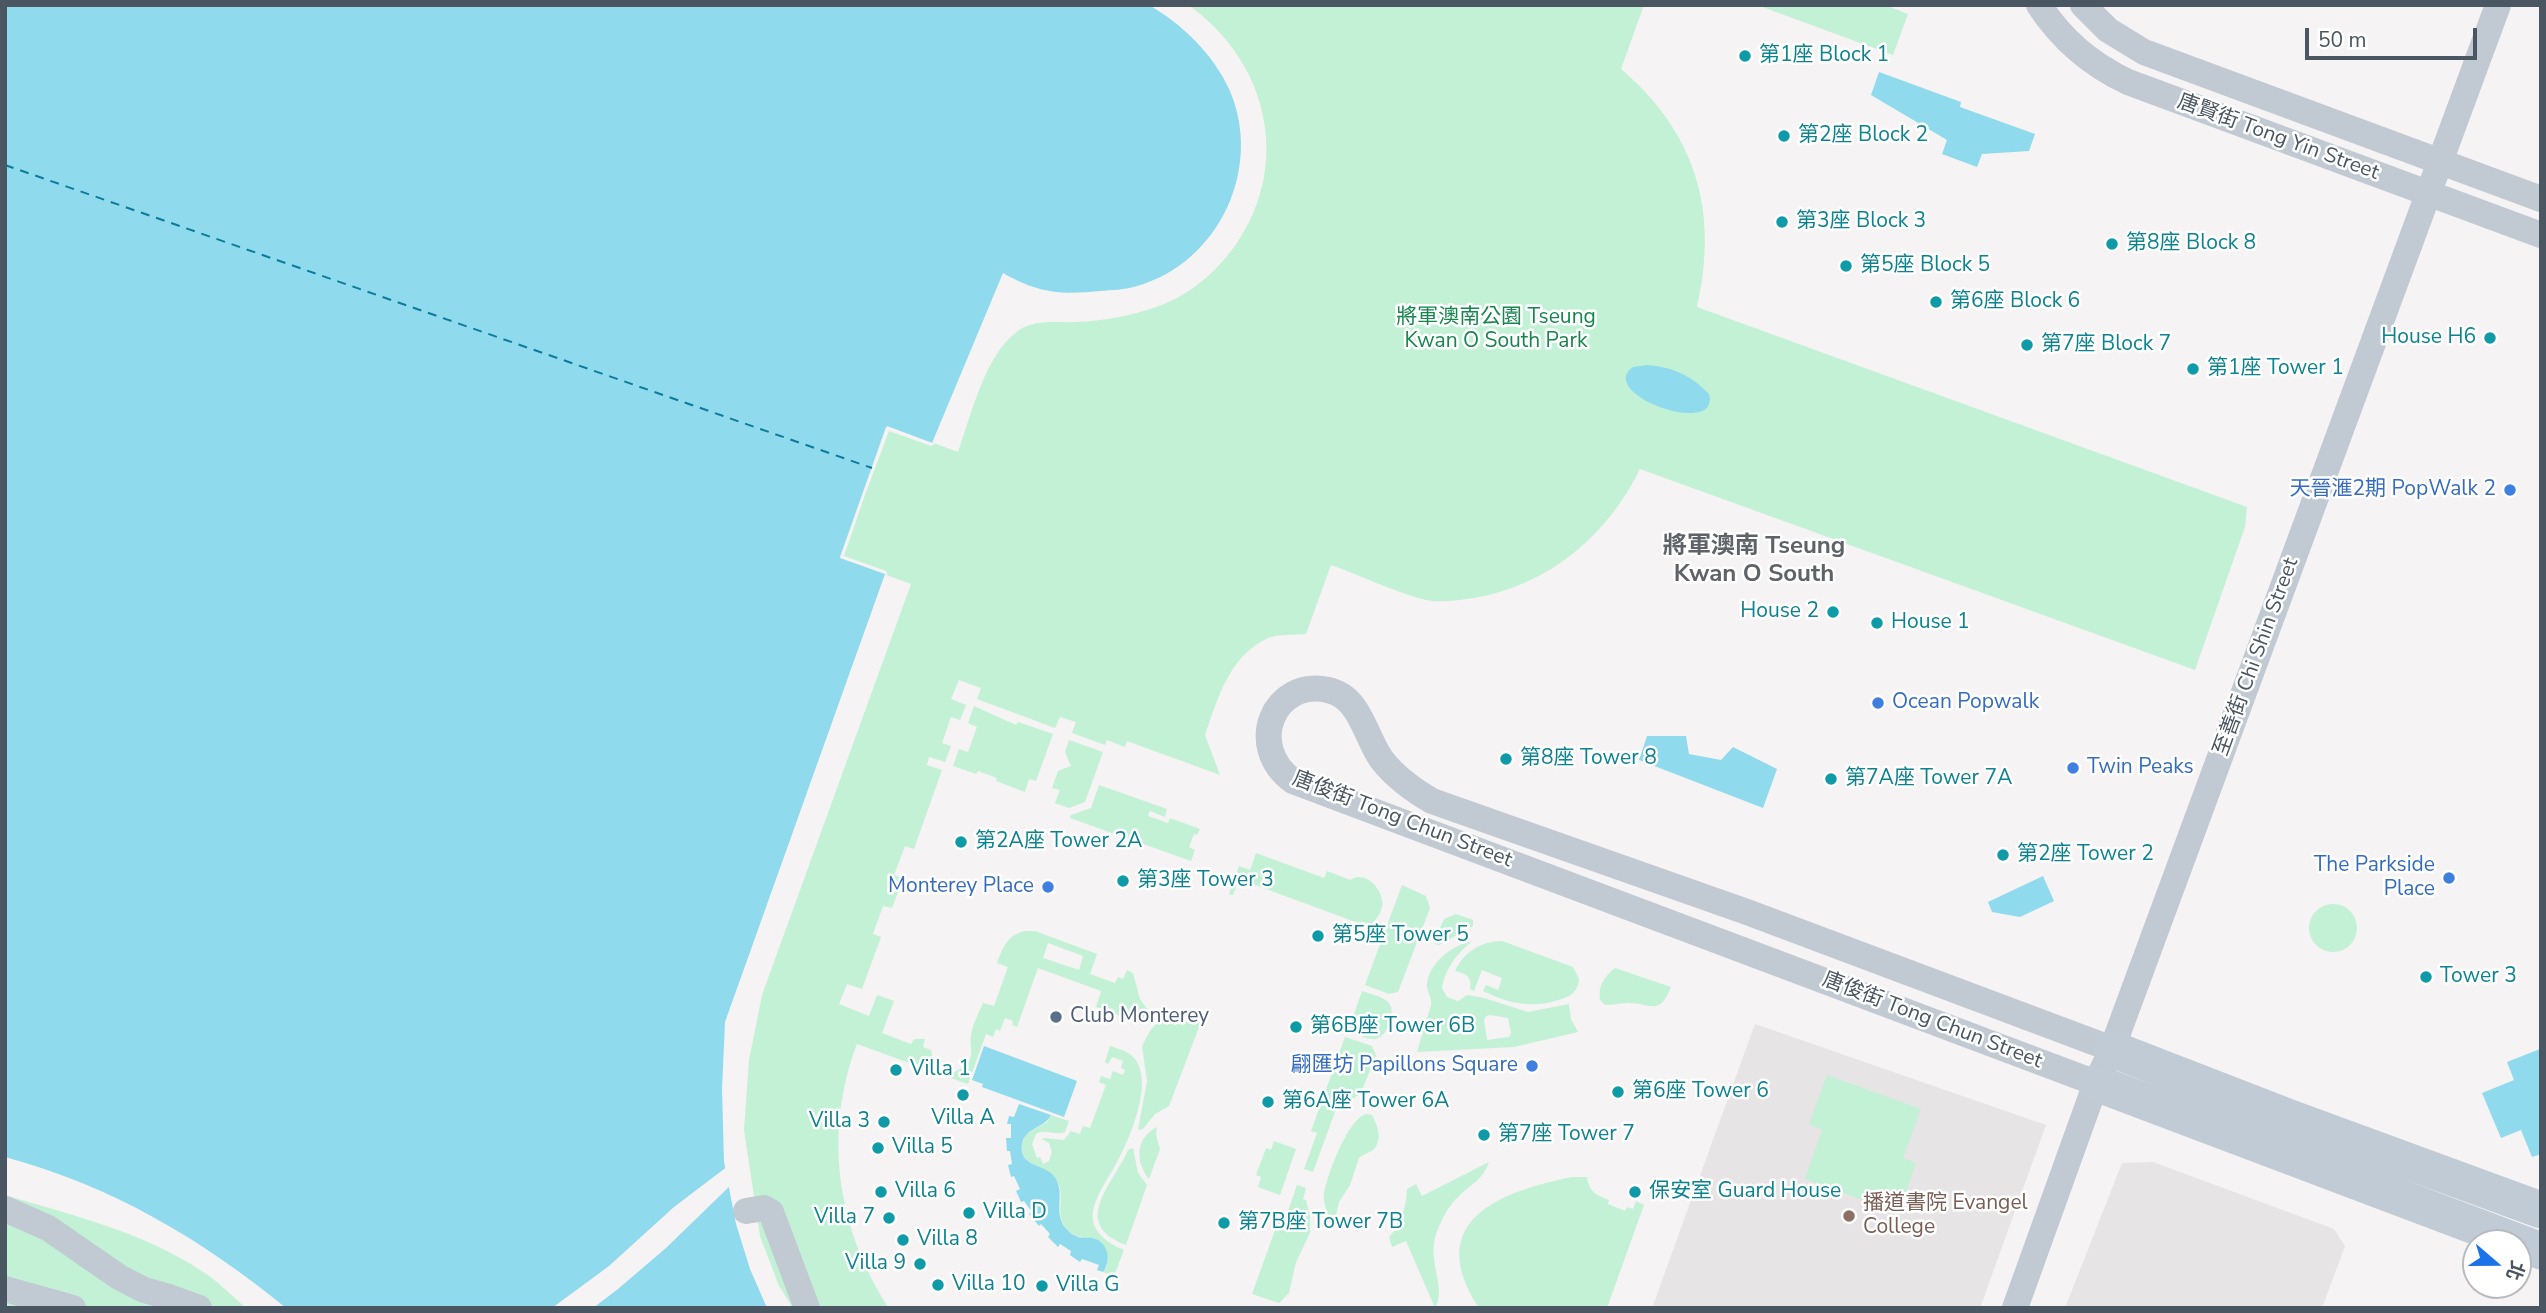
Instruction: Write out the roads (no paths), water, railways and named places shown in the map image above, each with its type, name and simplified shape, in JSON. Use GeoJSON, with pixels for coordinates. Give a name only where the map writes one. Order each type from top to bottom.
{"type":"FeatureCollection","features":[{"type":"Feature","properties":{"kind":"street","name":"唐賢街 Tong Yin Street"},"geometry":{"type":"LineString","coordinates":[[2039,5],[2068,41],[2106,72],[2541,235]]}},
{"type":"Feature","properties":{"kind":"street","name":"唐賢街 Tong Yin Street"},"geometry":{"type":"LineString","coordinates":[[2083,5],[2108,30],[2144,52],[2541,199]]}},
{"type":"Feature","properties":{"kind":"street","name":"至善街 Chi Shin Street"},"geometry":{"type":"LineString","coordinates":[[2015,1308],[2096,1083],[2112,1049],[2498,5]]}},
{"type":"Feature","properties":{"kind":"street","name":"唐俊街 Tong Chun Street"},"geometry":{"type":"LineString","coordinates":[[2541,1210],[1747,912],[1432,801],[1414,791],[1383,762],[1359,713],[1340,694],[1328,690],[1303,690],[1281,704],[1269,726],[1270,752],[1283,774],[1293,781],[2541,1251]]}},
{"type":"Feature","properties":{"kind":"street"},"geometry":{"type":"LineString","coordinates":[[746,1211],[764,1208],[771,1212],[807,1308]]}},
{"type":"Feature","properties":{"kind":"street"},"geometry":{"type":"LineString","coordinates":[[5,1209],[48,1228],[119,1277],[144,1290],[199,1308]]}},
{"type":"Feature","properties":{"kind":"street"},"geometry":{"type":"LineString","coordinates":[[5,1289],[73,1308]]}},
{"type":"Feature","properties":{"kind":"water"},"geometry":{"type":"Polygon","coordinates":[[[5,5],[1149,5],[1173,21],[1195,41],[1222,76],[1238,119],[1241,149],[1237,180],[1227,208],[1211,234],[1191,256],[1166,274],[1137,286],[1118,290],[1073,293],[1050,291],[1027,285],[1003,273],[932,443],[886,427],[840,557],[885,574],[725,1022],[722,1089],[724,1162],[736,1224],[750,1269],[767,1308],[286,1308],[221,1259],[153,1217],[82,1183],[5,1157],[5,5]]]}},
{"type":"Feature","properties":{"kind":"water"},"geometry":{"type":"Polygon","coordinates":[[[1879,72],[1961,102],[1960,107],[2035,134],[2029,151],[1982,154],[1977,167],[1942,154],[1947,140],[1871,95],[1879,72]]]}},
{"type":"Feature","properties":{"kind":"water"},"geometry":{"type":"Polygon","coordinates":[[[1647,365],[1673,370],[1688,377],[1709,394],[1708,407],[1697,413],[1680,412],[1661,408],[1644,399],[1631,389],[1626,378],[1633,367],[1647,365]]]}},
{"type":"Feature","properties":{"kind":"water"},"geometry":{"type":"Polygon","coordinates":[[[1647,736],[1686,736],[1689,754],[1721,760],[1733,747],[1777,769],[1763,808],[1639,760],[1647,736]]]}},
{"type":"Feature","properties":{"kind":"water"},"geometry":{"type":"Polygon","coordinates":[[[2043,876],[2054,901],[2020,917],[1992,912],[1988,902],[2043,876]]]}},
{"type":"Feature","properties":{"kind":"water"},"geometry":{"type":"Polygon","coordinates":[[[984,1046],[1077,1081],[1064,1117],[982,1087],[983,1084],[972,1080],[984,1046]]]}},
{"type":"Feature","properties":{"kind":"water"},"geometry":{"type":"Polygon","coordinates":[[[2540,1049],[2541,1154],[2532,1157],[2521,1130],[2501,1138],[2482,1093],[2514,1080],[2507,1062],[2540,1049]]]}},
{"type":"Feature","properties":{"kind":"water"},"geometry":{"type":"Polygon","coordinates":[[[1019,1104],[1051,1115],[1027,1134],[1022,1151],[1027,1161],[1049,1171],[1057,1181],[1061,1220],[1066,1229],[1078,1237],[1097,1240],[1105,1247],[1108,1257],[1103,1272],[1097,1270],[1099,1265],[1082,1259],[1080,1262],[1070,1255],[1071,1251],[1060,1244],[1058,1247],[1048,1237],[1050,1234],[1029,1214],[1032,1212],[1024,1201],[1021,1202],[1016,1191],[1020,1189],[1014,1176],[1011,1177],[1008,1165],[1012,1164],[1006,1138],[1011,1138],[1011,1124],[1007,1124],[1009,1116],[1014,1117],[1019,1104]]]}},
{"type":"Feature","properties":{"kind":"place","name":"第1座 Block 1"},"geometry":{"type":"Point","coordinates":[1745,56]}},
{"type":"Feature","properties":{"kind":"place","name":"第2座 Block 2"},"geometry":{"type":"Point","coordinates":[1784,136]}},
{"type":"Feature","properties":{"kind":"place","name":"第3座 Block 3"},"geometry":{"type":"Point","coordinates":[1782,222]}},
{"type":"Feature","properties":{"kind":"place","name":"第8座 Block 8"},"geometry":{"type":"Point","coordinates":[2112,244]}},
{"type":"Feature","properties":{"kind":"place","name":"第5座 Block 5"},"geometry":{"type":"Point","coordinates":[1846,266]}},
{"type":"Feature","properties":{"kind":"place","name":"第6座 Block 6"},"geometry":{"type":"Point","coordinates":[1936,302]}},
{"type":"Feature","properties":{"kind":"place","name":"House H6"},"geometry":{"type":"Point","coordinates":[2490,338]}},
{"type":"Feature","properties":{"kind":"place","name":"第7座 Block 7"},"geometry":{"type":"Point","coordinates":[2027,345]}},
{"type":"Feature","properties":{"kind":"place","name":"第1座 Tower 1"},"geometry":{"type":"Point","coordinates":[2193,369]}},
{"type":"Feature","properties":{"kind":"place","name":"天晉滙2期 PopWalk 2"},"geometry":{"type":"Point","coordinates":[2510,490]}},
{"type":"Feature","properties":{"kind":"place","name":"House 2"},"geometry":{"type":"Point","coordinates":[1833,612]}},
{"type":"Feature","properties":{"kind":"place","name":"House 1"},"geometry":{"type":"Point","coordinates":[1877,623]}},
{"type":"Feature","properties":{"kind":"place","name":"Ocean Popwalk"},"geometry":{"type":"Point","coordinates":[1878,703]}},
{"type":"Feature","properties":{"kind":"place","name":"第8座 Tower 8"},"geometry":{"type":"Point","coordinates":[1506,759]}},
{"type":"Feature","properties":{"kind":"place","name":"Twin Peaks"},"geometry":{"type":"Point","coordinates":[2073,768]}},
{"type":"Feature","properties":{"kind":"place","name":"第7A座 Tower 7A"},"geometry":{"type":"Point","coordinates":[1831,779]}},
{"type":"Feature","properties":{"kind":"place","name":"第2A座 Tower 2A"},"geometry":{"type":"Point","coordinates":[961,842]}},
{"type":"Feature","properties":{"kind":"place","name":"第2座 Tower 2"},"geometry":{"type":"Point","coordinates":[2003,855]}},
{"type":"Feature","properties":{"kind":"place","name":"The Parkside Place"},"geometry":{"type":"Point","coordinates":[2449,878]}},
{"type":"Feature","properties":{"kind":"place","name":"第3座 Tower 3"},"geometry":{"type":"Point","coordinates":[1123,881]}},
{"type":"Feature","properties":{"kind":"place","name":"Monterey Place"},"geometry":{"type":"Point","coordinates":[1048,887]}},
{"type":"Feature","properties":{"kind":"place","name":"第5座 Tower 5"},"geometry":{"type":"Point","coordinates":[1318,936]}},
{"type":"Feature","properties":{"kind":"place","name":"Tower 3"},"geometry":{"type":"Point","coordinates":[2426,977]}},
{"type":"Feature","properties":{"kind":"place","name":"Club Monterey"},"geometry":{"type":"Point","coordinates":[1056,1017]}},
{"type":"Feature","properties":{"kind":"place","name":"第6B座 Tower 6B"},"geometry":{"type":"Point","coordinates":[1296,1027]}},
{"type":"Feature","properties":{"kind":"place","name":"翩匯坊 Papillons Square"},"geometry":{"type":"Point","coordinates":[1532,1066]}},
{"type":"Feature","properties":{"kind":"place","name":"Villa 1"},"geometry":{"type":"Point","coordinates":[896,1070]}},
{"type":"Feature","properties":{"kind":"place","name":"第6座 Tower 6"},"geometry":{"type":"Point","coordinates":[1618,1092]}},
{"type":"Feature","properties":{"kind":"place","name":"Villa A"},"geometry":{"type":"Point","coordinates":[963,1095]}},
{"type":"Feature","properties":{"kind":"place","name":"第6A座 Tower 6A"},"geometry":{"type":"Point","coordinates":[1268,1102]}},
{"type":"Feature","properties":{"kind":"place","name":"Villa 3"},"geometry":{"type":"Point","coordinates":[884,1122]}},
{"type":"Feature","properties":{"kind":"place","name":"第7座 Tower 7"},"geometry":{"type":"Point","coordinates":[1484,1135]}},
{"type":"Feature","properties":{"kind":"place","name":"Villa 5"},"geometry":{"type":"Point","coordinates":[878,1148]}},
{"type":"Feature","properties":{"kind":"place","name":"Villa 6"},"geometry":{"type":"Point","coordinates":[881,1192]}},
{"type":"Feature","properties":{"kind":"place","name":"保安室 Guard House"},"geometry":{"type":"Point","coordinates":[1635,1192]}},
{"type":"Feature","properties":{"kind":"place","name":"Villa D"},"geometry":{"type":"Point","coordinates":[969,1213]}},
{"type":"Feature","properties":{"kind":"place","name":"播道書院 Evangel College"},"geometry":{"type":"Point","coordinates":[1849,1216]}},
{"type":"Feature","properties":{"kind":"place","name":"Villa 7"},"geometry":{"type":"Point","coordinates":[889,1218]}},
{"type":"Feature","properties":{"kind":"place","name":"第7B座 Tower 7B"},"geometry":{"type":"Point","coordinates":[1224,1223]}},
{"type":"Feature","properties":{"kind":"place","name":"Villa 8"},"geometry":{"type":"Point","coordinates":[903,1240]}},
{"type":"Feature","properties":{"kind":"place","name":"Villa 9"},"geometry":{"type":"Point","coordinates":[920,1264]}},
{"type":"Feature","properties":{"kind":"place","name":"Villa 10"},"geometry":{"type":"Point","coordinates":[938,1285]}},
{"type":"Feature","properties":{"kind":"place","name":"Villa G"},"geometry":{"type":"Point","coordinates":[1042,1286]}},
{"type":"Feature","properties":{"kind":"district","name":"將軍澳南 Tseung Kwan O South"},"geometry":{"type":"Point","coordinates":[1754,561]}},
{"type":"Feature","properties":{"kind":"park label","name":"將軍澳南公園 Tseung Kwan O South Park"},"geometry":{"type":"Point","coordinates":[1496,330]}}]}
